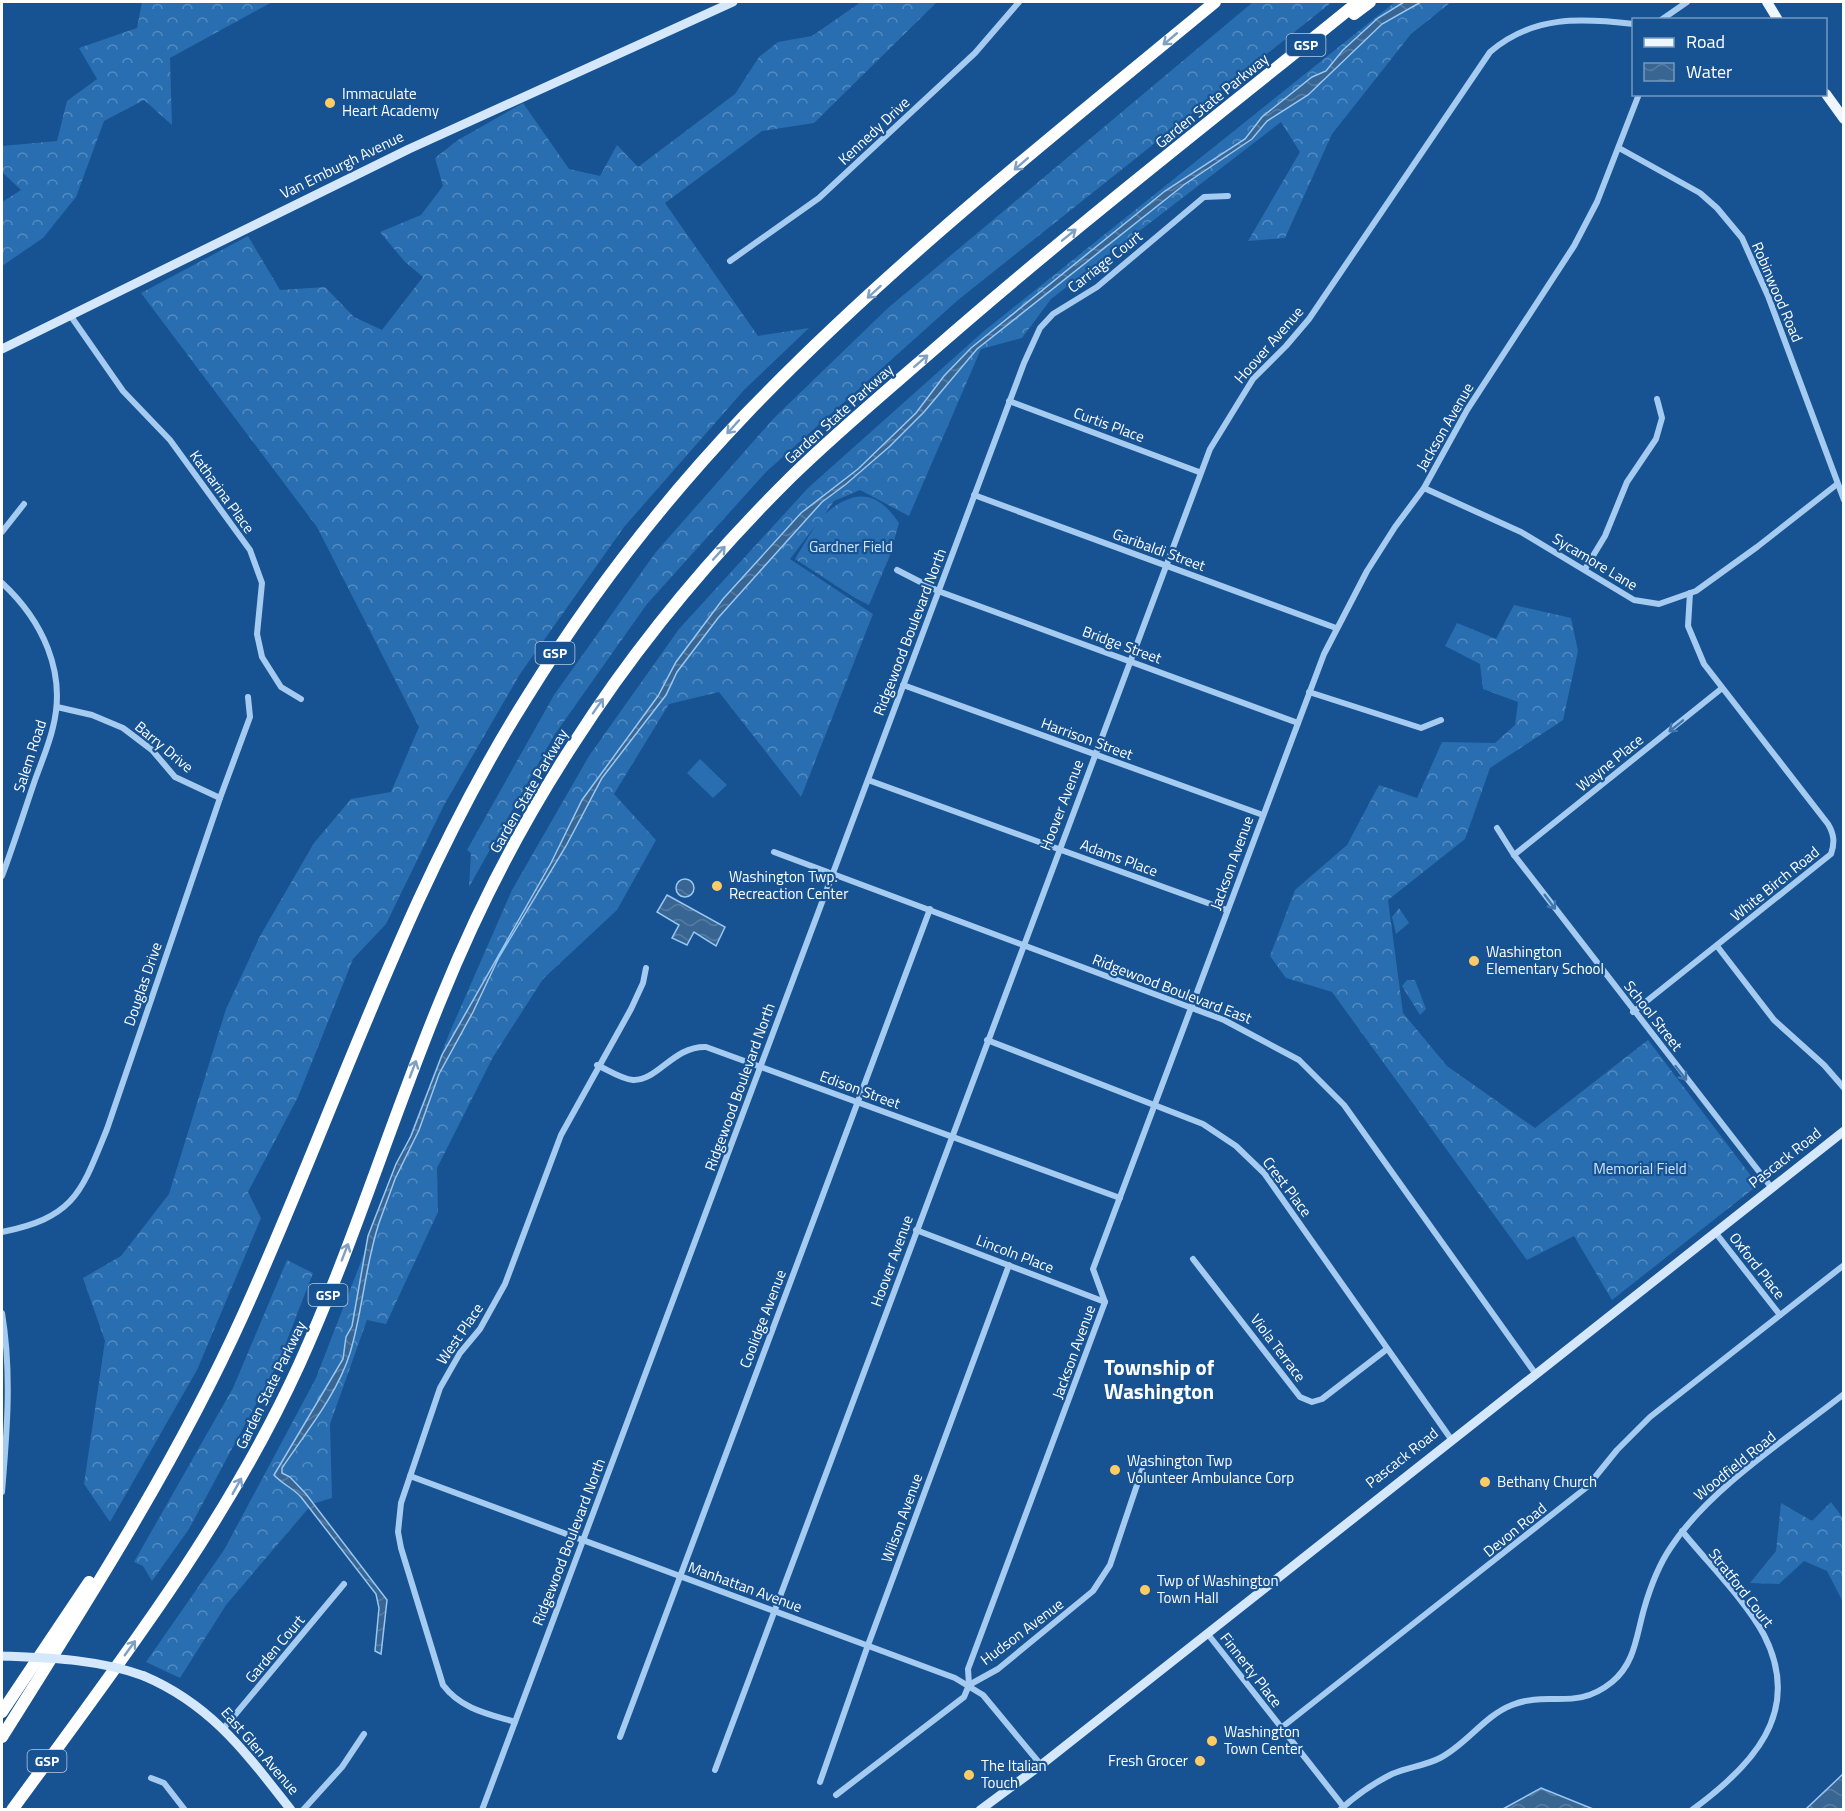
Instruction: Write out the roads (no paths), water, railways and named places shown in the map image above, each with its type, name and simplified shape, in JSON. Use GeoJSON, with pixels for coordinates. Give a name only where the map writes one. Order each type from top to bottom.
{"type":"FeatureCollection","features":[{"type":"Feature","properties":{"kind":"highway","name":"GSP"},"geometry":{"type":"LineString","coordinates":[[2,1737],[118,1551],[204,1395],[250,1298],[399,940],[444,842],[524,701],[597,593],[677,491],[787,372],[979,200],[1215,2]]}},
{"type":"Feature","properties":{"kind":"highway","name":"Garden State Parkway"},"geometry":{"type":"LineString","coordinates":[[12,1809],[178,1581],[256,1452],[312,1336],[439,1004],[473,926],[537,802],[606,694],[665,616],[706,567],[818,451],[1046,254],[1358,2]]}},
{"type":"Feature","properties":{"kind":"highway"},"geometry":{"type":"LineString","coordinates":[[1254,88],[1370,2]]}},
{"type":"Feature","properties":{"kind":"highway","name":"GSP"},"geometry":{"type":"LineString","coordinates":[[2,1712],[152,1490]]}},
{"type":"Feature","properties":{"kind":"main road"},"geometry":{"type":"LineString","coordinates":[[1767,2],[1777,18]]}},
{"type":"Feature","properties":{"kind":"main road"},"geometry":{"type":"LineString","coordinates":[[1827,95],[1844,119]]}},
{"type":"Feature","properties":{"kind":"street","name":"Van Emburgh Avenue"},"geometry":{"type":"LineString","coordinates":[[2,349],[409,149],[733,2]]}},
{"type":"Feature","properties":{"kind":"street","name":"Kennedy Drive"},"geometry":{"type":"LineString","coordinates":[[730,261],[819,198],[975,53],[1019,2]]}},
{"type":"Feature","properties":{"kind":"street"},"geometry":{"type":"LineString","coordinates":[[1664,18],[1687,2]]}},
{"type":"Feature","properties":{"kind":"street","name":"Hoover Avenue"},"geometry":{"type":"LineString","coordinates":[[715,1770],[1199,472],[1244,392],[1264,366],[1286,346],[1309,319],[1490,52],[1517,32],[1547,22],[1586,20],[1632,24]]}},
{"type":"Feature","properties":{"kind":"street","name":"Jackson Avenue"},"geometry":{"type":"LineString","coordinates":[[969,1685],[969,1669],[1105,1302],[1094,1269],[1227,910],[1336,628],[1389,536],[1424,488],[1488,376],[1574,246],[1597,201],[1638,96]]}},
{"type":"Feature","properties":{"kind":"street","name":"Robinwood Road"},"geometry":{"type":"LineString","coordinates":[[1619,148],[1700,194],[1717,208],[1742,238],[1768,296],[1836,485],[1844,500]]}},
{"type":"Feature","properties":{"kind":"street","name":"Carriage Court"},"geometry":{"type":"LineString","coordinates":[[1020,373],[1040,328],[1053,314],[1097,287],[1204,197],[1228,196]]}},
{"type":"Feature","properties":{"kind":"street","name":"Katharina Place"},"geometry":{"type":"LineString","coordinates":[[69,315],[123,392],[165,434],[250,550],[262,583],[257,634],[262,657],[281,687],[301,699]]}},
{"type":"Feature","properties":{"kind":"street","name":"Ridgewood Boulevard North"},"geometry":{"type":"LineString","coordinates":[[482,1809],[1020,373]]}},
{"type":"Feature","properties":{"kind":"street"},"geometry":{"type":"LineString","coordinates":[[1585,569],[1605,536],[1627,482],[1656,439],[1662,418],[1657,399]]}},
{"type":"Feature","properties":{"kind":"street","name":"Curtis Place"},"geometry":{"type":"LineString","coordinates":[[1009,401],[1199,472]]}},
{"type":"Feature","properties":{"kind":"street","name":"Sycamore Lane"},"geometry":{"type":"LineString","coordinates":[[1424,488],[1521,532],[1636,601],[1659,604],[1690,593],[1757,547],[1836,485]]}},
{"type":"Feature","properties":{"kind":"street","name":"Garibaldi Street"},"geometry":{"type":"LineString","coordinates":[[974,495],[1336,628]]}},
{"type":"Feature","properties":{"kind":"street"},"geometry":{"type":"LineString","coordinates":[[2,532],[24,504]]}},
{"type":"Feature","properties":{"kind":"street"},"geometry":{"type":"LineString","coordinates":[[897,570],[939,591]]}},
{"type":"Feature","properties":{"kind":"street","name":"Salem Road"},"geometry":{"type":"LineString","coordinates":[[2,583],[28,611],[45,640],[56,675],[57,707],[53,728],[2,876]]}},
{"type":"Feature","properties":{"kind":"street","name":"Bridge Street"},"geometry":{"type":"LineString","coordinates":[[939,591],[1298,723]]}},
{"type":"Feature","properties":{"kind":"street","name":"White Birch Road"},"geometry":{"type":"LineString","coordinates":[[1633,1012],[1831,854],[1834,846],[1834,837],[1828,824],[1721,689],[1704,664],[1691,637],[1687,614],[1690,593]]}},
{"type":"Feature","properties":{"kind":"street","name":"Harrison Street"},"geometry":{"type":"LineString","coordinates":[[903,685],[1263,816]]}},
{"type":"Feature","properties":{"kind":"street","name":"Wayne Place"},"geometry":{"type":"LineString","coordinates":[[1514,855],[1721,689]]}},
{"type":"Feature","properties":{"kind":"street"},"geometry":{"type":"LineString","coordinates":[[1310,692],[1422,728],[1441,720]]}},
{"type":"Feature","properties":{"kind":"street","name":"Douglas Drive"},"geometry":{"type":"LineString","coordinates":[[2,1232],[52,1216],[73,1200],[86,1181],[107,1129],[250,717],[248,697]]}},
{"type":"Feature","properties":{"kind":"street","name":"Barry Drive"},"geometry":{"type":"LineString","coordinates":[[57,707],[92,715],[123,728],[152,750],[175,777],[220,798]]}},
{"type":"Feature","properties":{"kind":"street","name":"Adams Place"},"geometry":{"type":"LineString","coordinates":[[868,780],[1227,910]]}},
{"type":"Feature","properties":{"kind":"street","name":"School Street"},"geometry":{"type":"LineString","coordinates":[[1497,828],[1514,855],[1633,1012],[1772,1187]]}},
{"type":"Feature","properties":{"kind":"street","name":"Ridgewood Boulevard East"},"geometry":{"type":"LineString","coordinates":[[774,852],[1191,1008],[1243,1029],[1299,1060],[1330,1089],[1535,1373]]}},
{"type":"Feature","properties":{"kind":"street","name":"Coolidge Avenue"},"geometry":{"type":"LineString","coordinates":[[620,1737],[930,909]]}},
{"type":"Feature","properties":{"kind":"street"},"geometry":{"type":"LineString","coordinates":[[1717,946],[1774,1020],[1824,1065],[1844,1088]]}},
{"type":"Feature","properties":{"kind":"street","name":"West Place"},"geometry":{"type":"LineString","coordinates":[[515,1722],[457,1701],[443,1685],[438,1675],[401,1548],[399,1515],[440,1388],[460,1353],[492,1309],[505,1284],[553,1152],[597,1065],[631,1009],[643,983],[646,968]]}},
{"type":"Feature","properties":{"kind":"street","name":"Crest Place"},"geometry":{"type":"LineString","coordinates":[[987,1040],[1203,1125],[1221,1135],[1250,1158],[1264,1173],[1451,1439]]}},
{"type":"Feature","properties":{"kind":"street","name":"Edison Street"},"geometry":{"type":"LineString","coordinates":[[597,1065],[625,1078],[639,1079],[652,1073],[679,1053],[697,1047],[717,1050],[1120,1198]]}},
{"type":"Feature","properties":{"kind":"street","name":"Pascack Road"},"geometry":{"type":"LineString","coordinates":[[980,1809],[1041,1765],[1844,1131]]}},
{"type":"Feature","properties":{"kind":"street","name":"Lincoln Place"},"geometry":{"type":"LineString","coordinates":[[916,1230],[1105,1302]]}},
{"type":"Feature","properties":{"kind":"street","name":"Oxford Place"},"geometry":{"type":"LineString","coordinates":[[1715,1232],[1780,1315]]}},
{"type":"Feature","properties":{"kind":"street","name":"Viola Terrace"},"geometry":{"type":"LineString","coordinates":[[1193,1259],[1300,1397],[1305,1400],[1322,1399],[1388,1349]]}},
{"type":"Feature","properties":{"kind":"street","name":"Wilson Avenue"},"geometry":{"type":"LineString","coordinates":[[820,1782],[1008,1265]]}},
{"type":"Feature","properties":{"kind":"street"},"geometry":{"type":"LineString","coordinates":[[1780,1315],[1844,1265]]}},
{"type":"Feature","properties":{"kind":"street"},"geometry":{"type":"LineString","coordinates":[[2,1313],[8,1353],[2,1492]]}},
{"type":"Feature","properties":{"kind":"street","name":"Devon Road"},"geometry":{"type":"LineString","coordinates":[[1281,1728],[1587,1487],[1625,1442],[1650,1417],[1780,1315]]}},
{"type":"Feature","properties":{"kind":"street","name":"Woodfield Road"},"geometry":{"type":"LineString","coordinates":[[1342,1808],[1394,1773],[1440,1758],[1471,1736],[1488,1719],[1513,1704],[1540,1699],[1580,1699],[1593,1695],[1614,1681],[1632,1655],[1650,1589],[1660,1567],[1682,1531],[1712,1498],[1844,1394]]}},
{"type":"Feature","properties":{"kind":"street","name":"Hudson Avenue"},"geometry":{"type":"LineString","coordinates":[[836,1795],[964,1697],[969,1685],[998,1669],[1093,1591],[1110,1565],[1142,1470]]}},
{"type":"Feature","properties":{"kind":"street","name":"Manhattan Avenue"},"geometry":{"type":"LineString","coordinates":[[410,1476],[868,1645],[969,1685],[983,1695],[1041,1765]]}},
{"type":"Feature","properties":{"kind":"street","name":"Stratford Court"},"geometry":{"type":"LineString","coordinates":[[1682,1531],[1760,1628],[1773,1661],[1776,1691],[1771,1723],[1757,1752],[1742,1770],[1692,1809]]}},
{"type":"Feature","properties":{"kind":"street","name":"Garden Court"},"geometry":{"type":"LineString","coordinates":[[224,1728],[344,1584]]}},
{"type":"Feature","properties":{"kind":"street","name":"Finnerty Place"},"geometry":{"type":"LineString","coordinates":[[1207,1633],[1342,1808]]}},
{"type":"Feature","properties":{"kind":"street","name":"East Glen Avenue"},"geometry":{"type":"LineString","coordinates":[[2,1656],[76,1660],[125,1669],[189,1699],[224,1728],[291,1809]]}},
{"type":"Feature","properties":{"kind":"street"},"geometry":{"type":"LineString","coordinates":[[303,1809],[342,1767],[364,1734]]}},
{"type":"Feature","properties":{"kind":"street"},"geometry":{"type":"LineString","coordinates":[[151,1778],[164,1783],[185,1809]]}},
{"type":"Feature","properties":{"kind":"water"},"geometry":{"type":"Polygon","coordinates":[[[1404,2],[1421,2],[1382,24],[1308,95],[1267,121],[1252,139],[1185,184],[977,349],[924,412],[889,447],[822,502],[718,618],[677,672],[666,695],[602,778],[566,846],[499,957],[473,1012],[439,1074],[419,1130],[395,1179],[379,1223],[370,1255],[354,1337],[344,1369],[320,1413],[282,1468],[282,1473],[290,1477],[306,1494],[387,1600],[381,1654],[375,1651],[379,1608],[376,1594],[301,1497],[274,1475],[343,1359],[346,1337],[352,1326],[368,1236],[396,1164],[411,1136],[442,1055],[551,863],[582,800],[658,696],[676,662],[723,599],[801,513],[858,469],[916,413],[944,376],[971,348],[1165,191],[1245,139],[1262,117],[1312,77],[1326,71],[1343,50],[1378,18],[1404,2]]]}},
{"type":"Feature","properties":{"kind":"water"},"geometry":{"type":"Polygon","coordinates":[[[685,879],[691,882],[694,888],[691,894],[685,897],[679,894],[676,888],[679,882],[685,879]]]}},
{"type":"Feature","properties":{"kind":"water"},"geometry":{"type":"Polygon","coordinates":[[[667,895],[725,927],[716,946],[694,932],[687,945],[672,938],[679,925],[657,912],[667,895]]]}},
{"type":"Feature","properties":{"kind":"water"},"geometry":{"type":"Polygon","coordinates":[[[1843,1774],[1843,1809],[1806,1809],[1843,1774]]]}},
{"type":"Feature","properties":{"kind":"water"},"geometry":{"type":"Polygon","coordinates":[[[1541,1788],[1593,1809],[1503,1809],[1541,1788]]]}},
{"type":"Feature","properties":{"kind":"place","name":"Immaculate Heart Academy"},"geometry":{"type":"Point","coordinates":[330,103]}},
{"type":"Feature","properties":{"kind":"place","name":"Washington Twp. Recreaction Center"},"geometry":{"type":"Point","coordinates":[717,886]}},
{"type":"Feature","properties":{"kind":"place","name":"Washington Elementary School"},"geometry":{"type":"Point","coordinates":[1474,961]}},
{"type":"Feature","properties":{"kind":"place","name":"Washington Twp Volunteer Ambulance Corp"},"geometry":{"type":"Point","coordinates":[1115,1470]}},
{"type":"Feature","properties":{"kind":"place","name":"Bethany Church"},"geometry":{"type":"Point","coordinates":[1485,1482]}},
{"type":"Feature","properties":{"kind":"place","name":"Twp of Washington Town Hall"},"geometry":{"type":"Point","coordinates":[1145,1590]}},
{"type":"Feature","properties":{"kind":"place","name":"Washington Town Center"},"geometry":{"type":"Point","coordinates":[1212,1741]}},
{"type":"Feature","properties":{"kind":"place","name":"Fresh Grocer"},"geometry":{"type":"Point","coordinates":[1200,1761]}},
{"type":"Feature","properties":{"kind":"place","name":"The Italian Touch"},"geometry":{"type":"Point","coordinates":[969,1775]}},
{"type":"Feature","properties":{"kind":"district","name":"Township of Washington"},"geometry":{"type":"Point","coordinates":[1159,1380]}},
{"type":"Feature","properties":{"kind":"park label","name":"Gardner Field"},"geometry":{"type":"Point","coordinates":[851,547]}},
{"type":"Feature","properties":{"kind":"park label","name":"Memorial Field"},"geometry":{"type":"Point","coordinates":[1640,1169]}}]}
